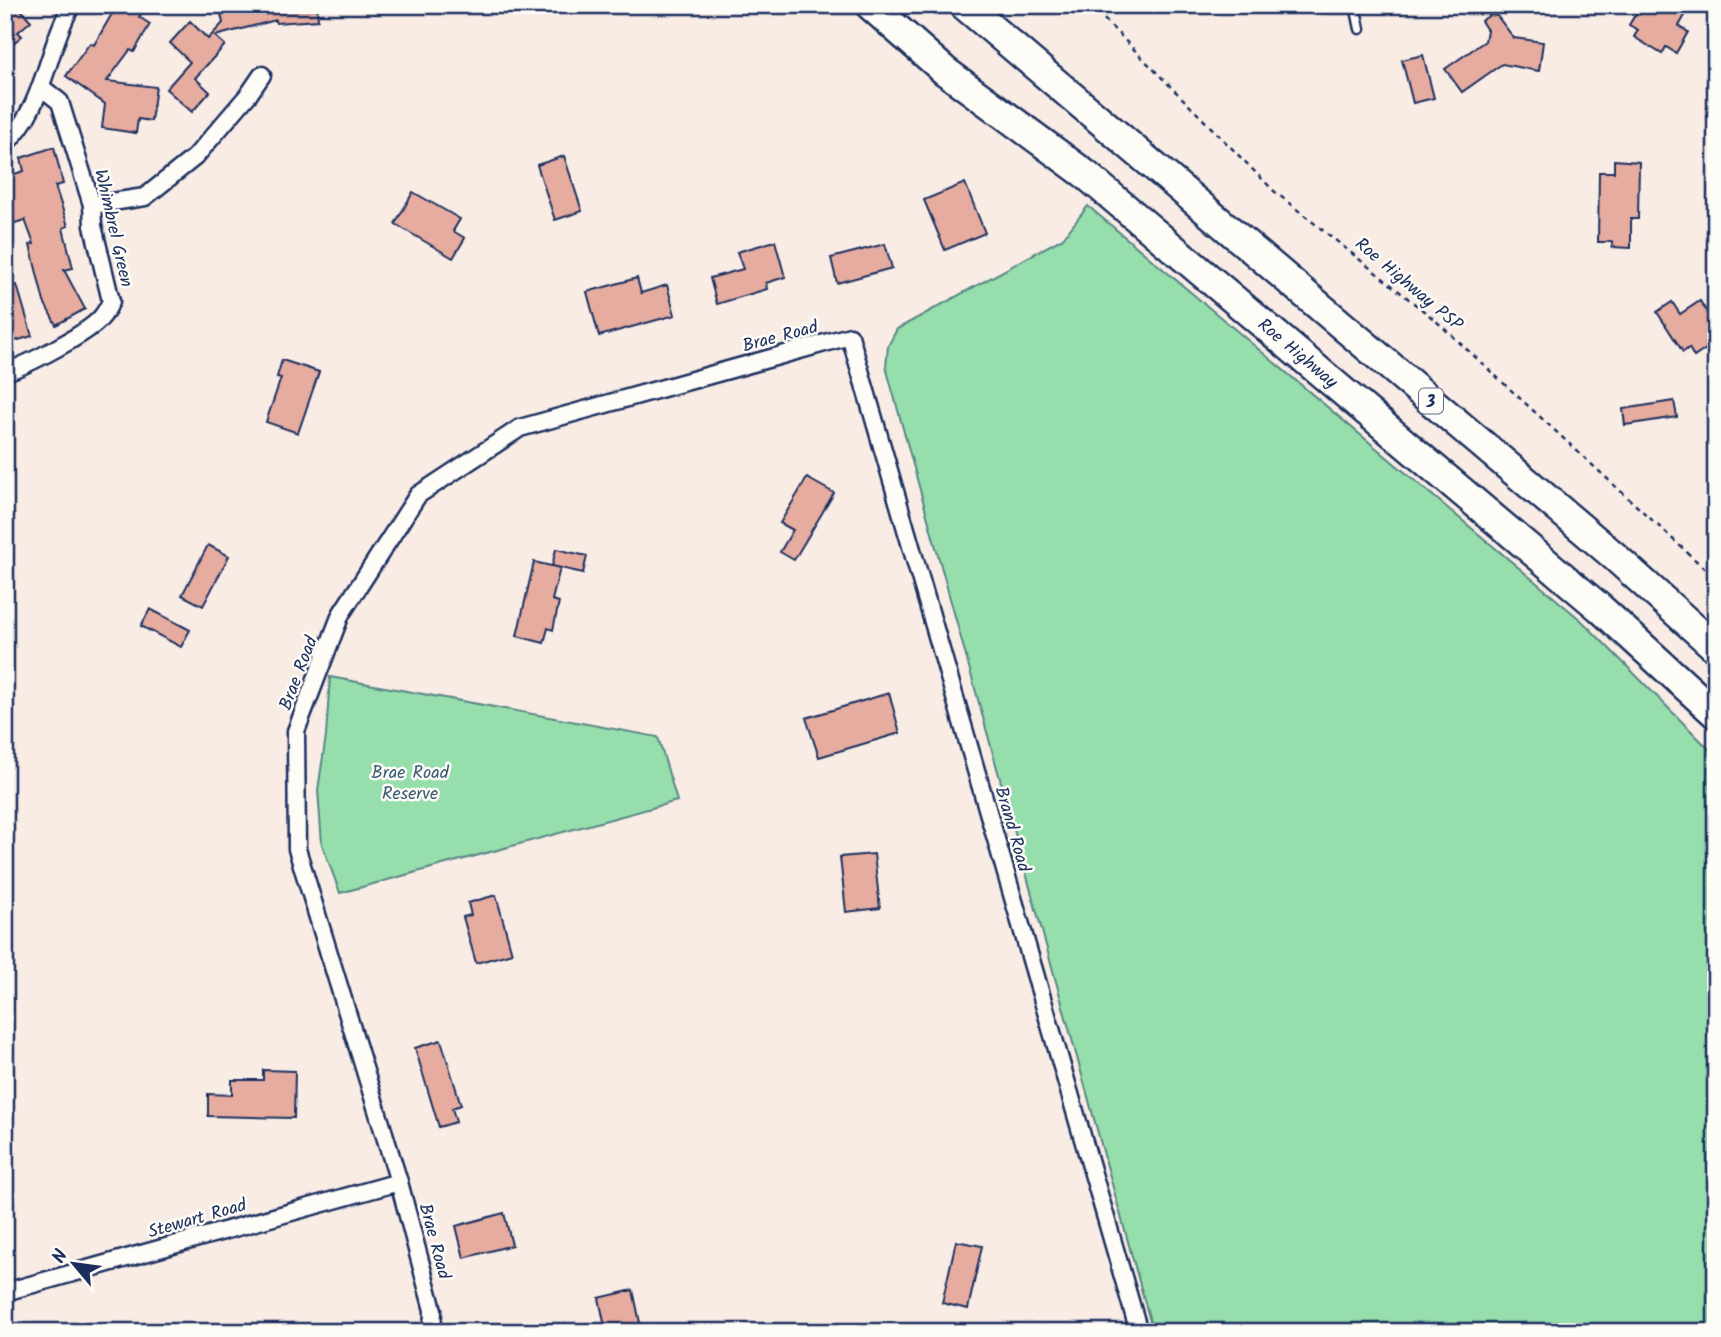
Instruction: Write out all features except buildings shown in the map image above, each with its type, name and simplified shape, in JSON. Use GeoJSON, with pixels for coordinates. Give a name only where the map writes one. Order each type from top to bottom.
{"type":"FeatureCollection","features":[{"type":"Feature","properties":{"kind":"highway"},"geometry":{"type":"LineString","coordinates":[[855,5],[945,71]]}},
{"type":"Feature","properties":{"kind":"highway","name":"Roe Highway"},"geometry":{"type":"LineString","coordinates":[[870,5],[945,71],[1095,182],[1600,608],[1716,714]]}},
{"type":"Feature","properties":{"kind":"highway","name":"3"},"geometry":{"type":"LineString","coordinates":[[964,5],[1613,555],[1716,648]]}},
{"type":"Feature","properties":{"kind":"street"},"geometry":{"type":"LineString","coordinates":[[5,144],[28,116],[41,87],[58,32],[72,5]]}},
{"type":"Feature","properties":{"kind":"street"},"geometry":{"type":"LineString","coordinates":[[92,205],[145,197],[195,158],[262,75]]}},
{"type":"Feature","properties":{"kind":"street","name":"Whimbrel Green"},"geometry":{"type":"LineString","coordinates":[[5,372],[46,353],[96,323],[108,309],[110,292],[93,226],[92,205],[60,102],[41,87]]}},
{"type":"Feature","properties":{"kind":"street","name":"Brae Road"},"geometry":{"type":"LineString","coordinates":[[432,1332],[433,1310],[399,1182],[297,849],[296,731],[341,614],[418,495],[520,428],[850,337]]}},
{"type":"Feature","properties":{"kind":"street","name":"Brand Road"},"geometry":{"type":"LineString","coordinates":[[850,337],[1139,1332]]}},
{"type":"Feature","properties":{"kind":"street","name":"Stewart Road"},"geometry":{"type":"LineString","coordinates":[[5,1292],[399,1182]]}},
{"type":"Feature","properties":{"kind":"lane"},"geometry":{"type":"LineString","coordinates":[[1355,5],[1360,29]]}},
{"type":"Feature","properties":{"kind":"path","name":"Roe Highway PSP"},"geometry":{"type":"LineString","coordinates":[[1090,5],[1273,191],[1435,320],[1716,579]]}},
{"type":"Feature","properties":{"kind":"green space"},"geometry":{"type":"Polygon","coordinates":[[[1088,206],[1582,621],[1716,756],[1716,1332],[1153,1332],[886,367],[888,346],[897,329],[1063,238],[1088,206]]]}},
{"type":"Feature","properties":{"kind":"green space","name":"Brae Road Reserve"},"geometry":{"type":"Polygon","coordinates":[[[330,677],[658,737],[677,801],[340,893],[322,844],[318,790],[326,736],[330,677]]]}}]}
